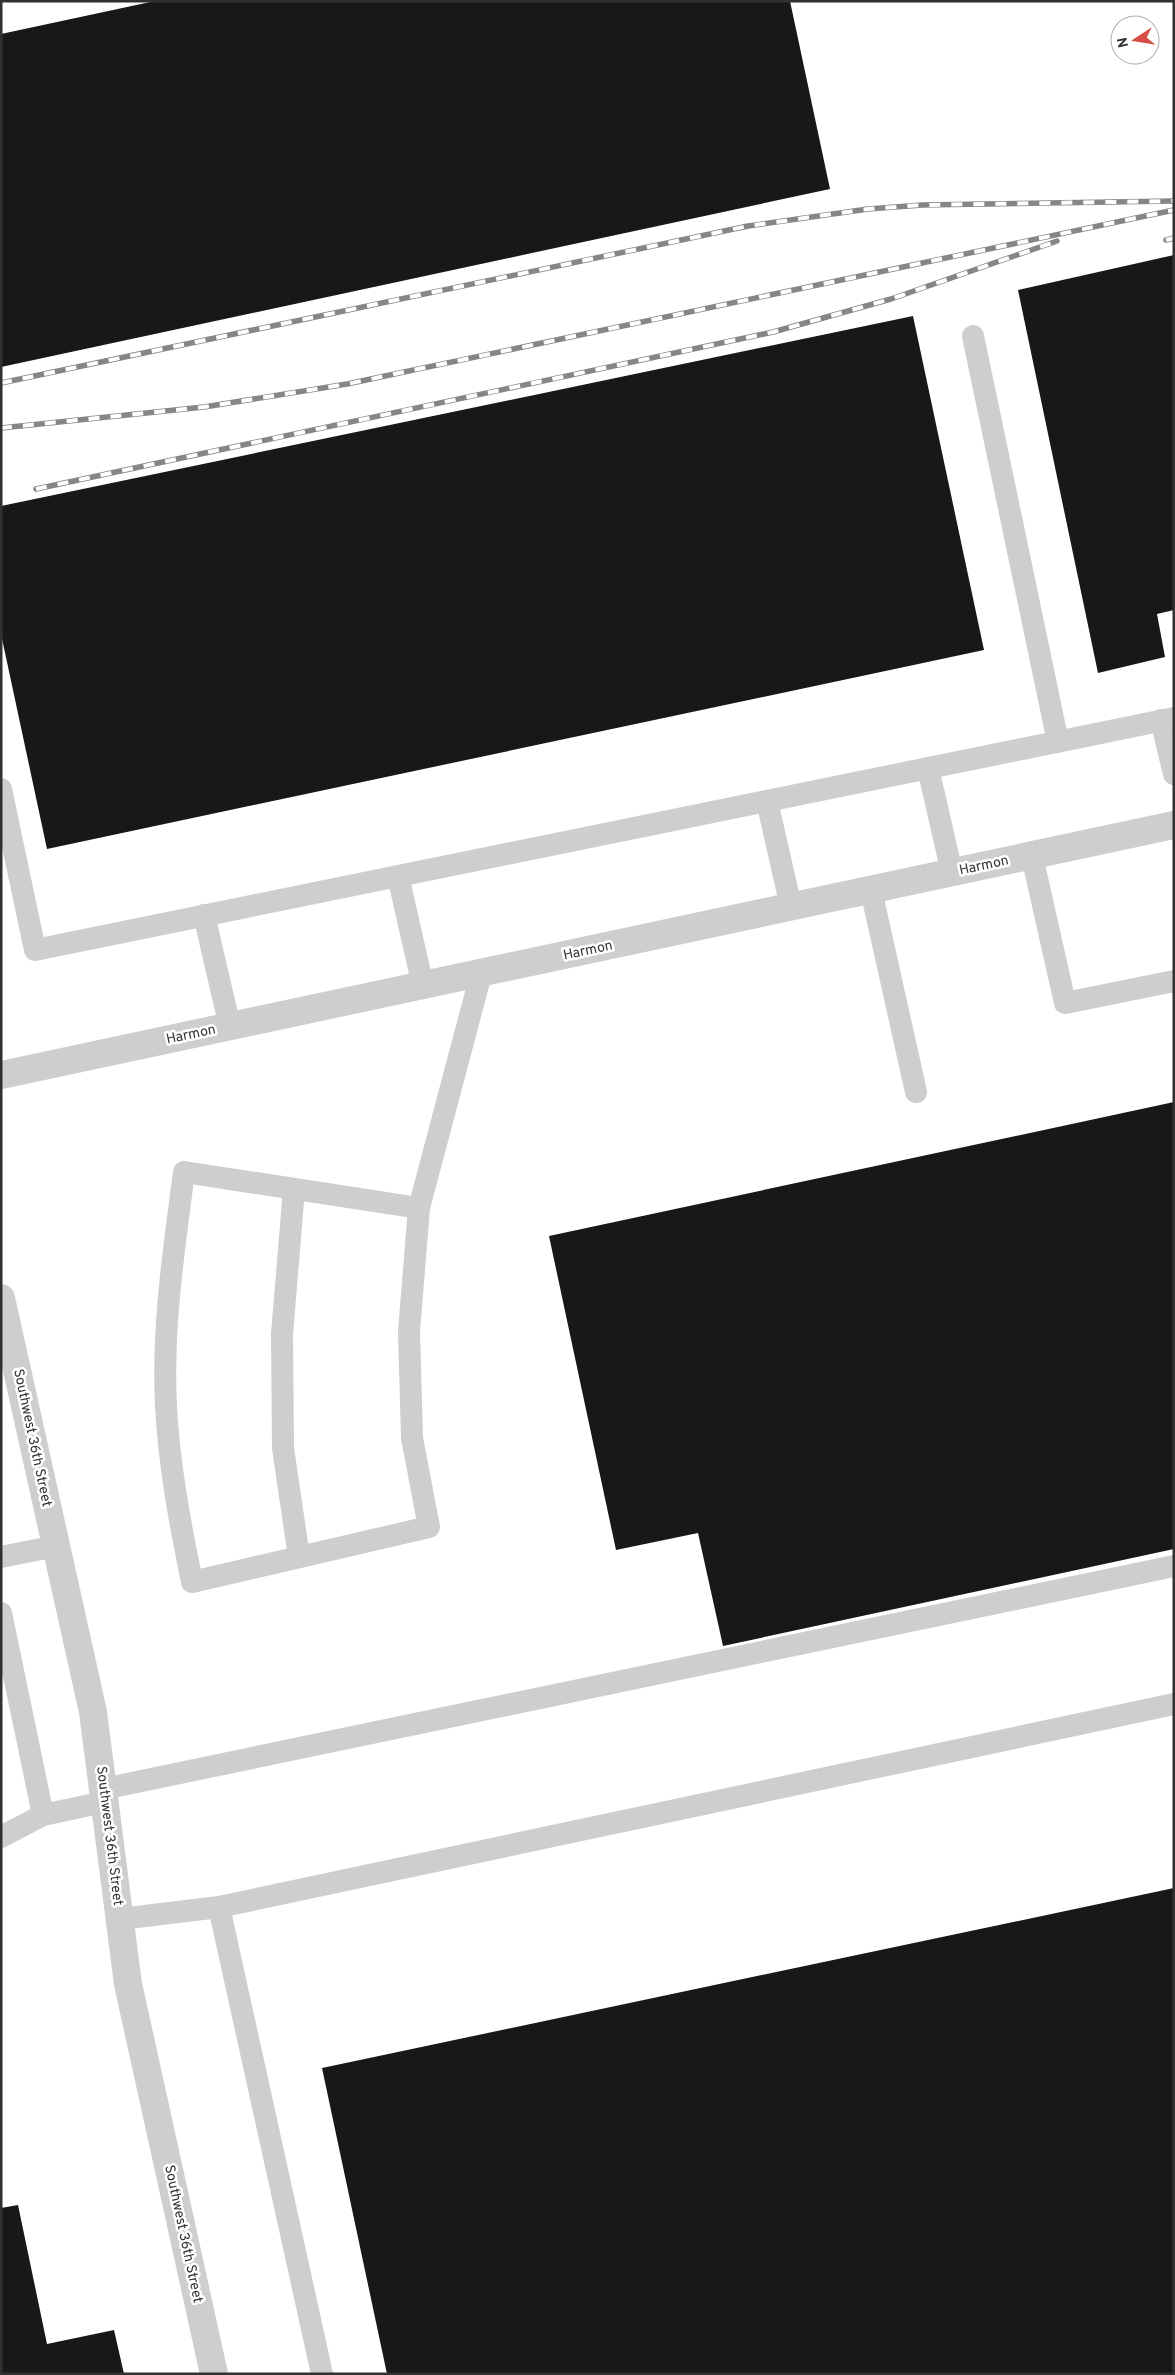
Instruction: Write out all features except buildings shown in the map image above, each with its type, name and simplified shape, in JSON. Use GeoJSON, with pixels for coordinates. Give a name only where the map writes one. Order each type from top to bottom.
{"type":"FeatureCollection","features":[{"type":"Feature","properties":{"kind":"street","name":"Harmon"},"geometry":{"type":"LineString","coordinates":[[1,1075],[1174,826]]}},
{"type":"Feature","properties":{"kind":"street","name":"Southwest 36th Street"},"geometry":{"type":"LineString","coordinates":[[1,1298],[93,1712],[128,1984],[214,2374]]}},
{"type":"Feature","properties":{"kind":"lane"},"geometry":{"type":"LineString","coordinates":[[973,336],[1058,742]]}},
{"type":"Feature","properties":{"kind":"lane"},"geometry":{"type":"LineString","coordinates":[[1,790],[35,950],[1168,719],[1174,774]]}},
{"type":"Feature","properties":{"kind":"lane"},"geometry":{"type":"LineString","coordinates":[[928,768],[952,873]]}},
{"type":"Feature","properties":{"kind":"lane"},"geometry":{"type":"LineString","coordinates":[[766,801],[790,908]]}},
{"type":"Feature","properties":{"kind":"lane"},"geometry":{"type":"LineString","coordinates":[[1032,856],[1065,1003],[1174,981]]}},
{"type":"Feature","properties":{"kind":"lane"},"geometry":{"type":"LineString","coordinates":[[398,876],[422,986]]}},
{"type":"Feature","properties":{"kind":"lane"},"geometry":{"type":"LineString","coordinates":[[871,890],[916,1092]]}},
{"type":"Feature","properties":{"kind":"lane"},"geometry":{"type":"LineString","coordinates":[[204,915],[230,1027]]}},
{"type":"Feature","properties":{"kind":"lane"},"geometry":{"type":"LineString","coordinates":[[419,1208],[184,1172],[167,1309],[166,1405],[175,1496],[192,1582],[429,1527],[412,1438],[409,1330],[419,1208],[481,974]]}},
{"type":"Feature","properties":{"kind":"lane"},"geometry":{"type":"LineString","coordinates":[[294,1189],[282,1334],[283,1448],[299,1557]]}},
{"type":"Feature","properties":{"kind":"lane"},"geometry":{"type":"LineString","coordinates":[[1,1557],[56,1546]]}},
{"type":"Feature","properties":{"kind":"lane"},"geometry":{"type":"LineString","coordinates":[[1,1837],[43,1815],[103,1795],[1174,1566]]}},
{"type":"Feature","properties":{"kind":"lane"},"geometry":{"type":"LineString","coordinates":[[1,1612],[43,1815]]}},
{"type":"Feature","properties":{"kind":"lane"},"geometry":{"type":"LineString","coordinates":[[120,1919],[219,1907],[1174,1704]]}},
{"type":"Feature","properties":{"kind":"lane"},"geometry":{"type":"LineString","coordinates":[[219,1907],[322,2374]]}},
{"type":"Feature","properties":{"kind":"railway"},"geometry":{"type":"LineString","coordinates":[[1,383],[748,226],[868,209],[922,205],[1174,201]]}},
{"type":"Feature","properties":{"kind":"railway"},"geometry":{"type":"LineString","coordinates":[[1,428],[204,407],[347,384],[1174,210]]}},
{"type":"Feature","properties":{"kind":"railway"},"geometry":{"type":"LineString","coordinates":[[1166,240],[1174,238]]}},
{"type":"Feature","properties":{"kind":"railway"},"geometry":{"type":"LineString","coordinates":[[36,489],[773,332],[891,299],[1057,241]]}}]}
